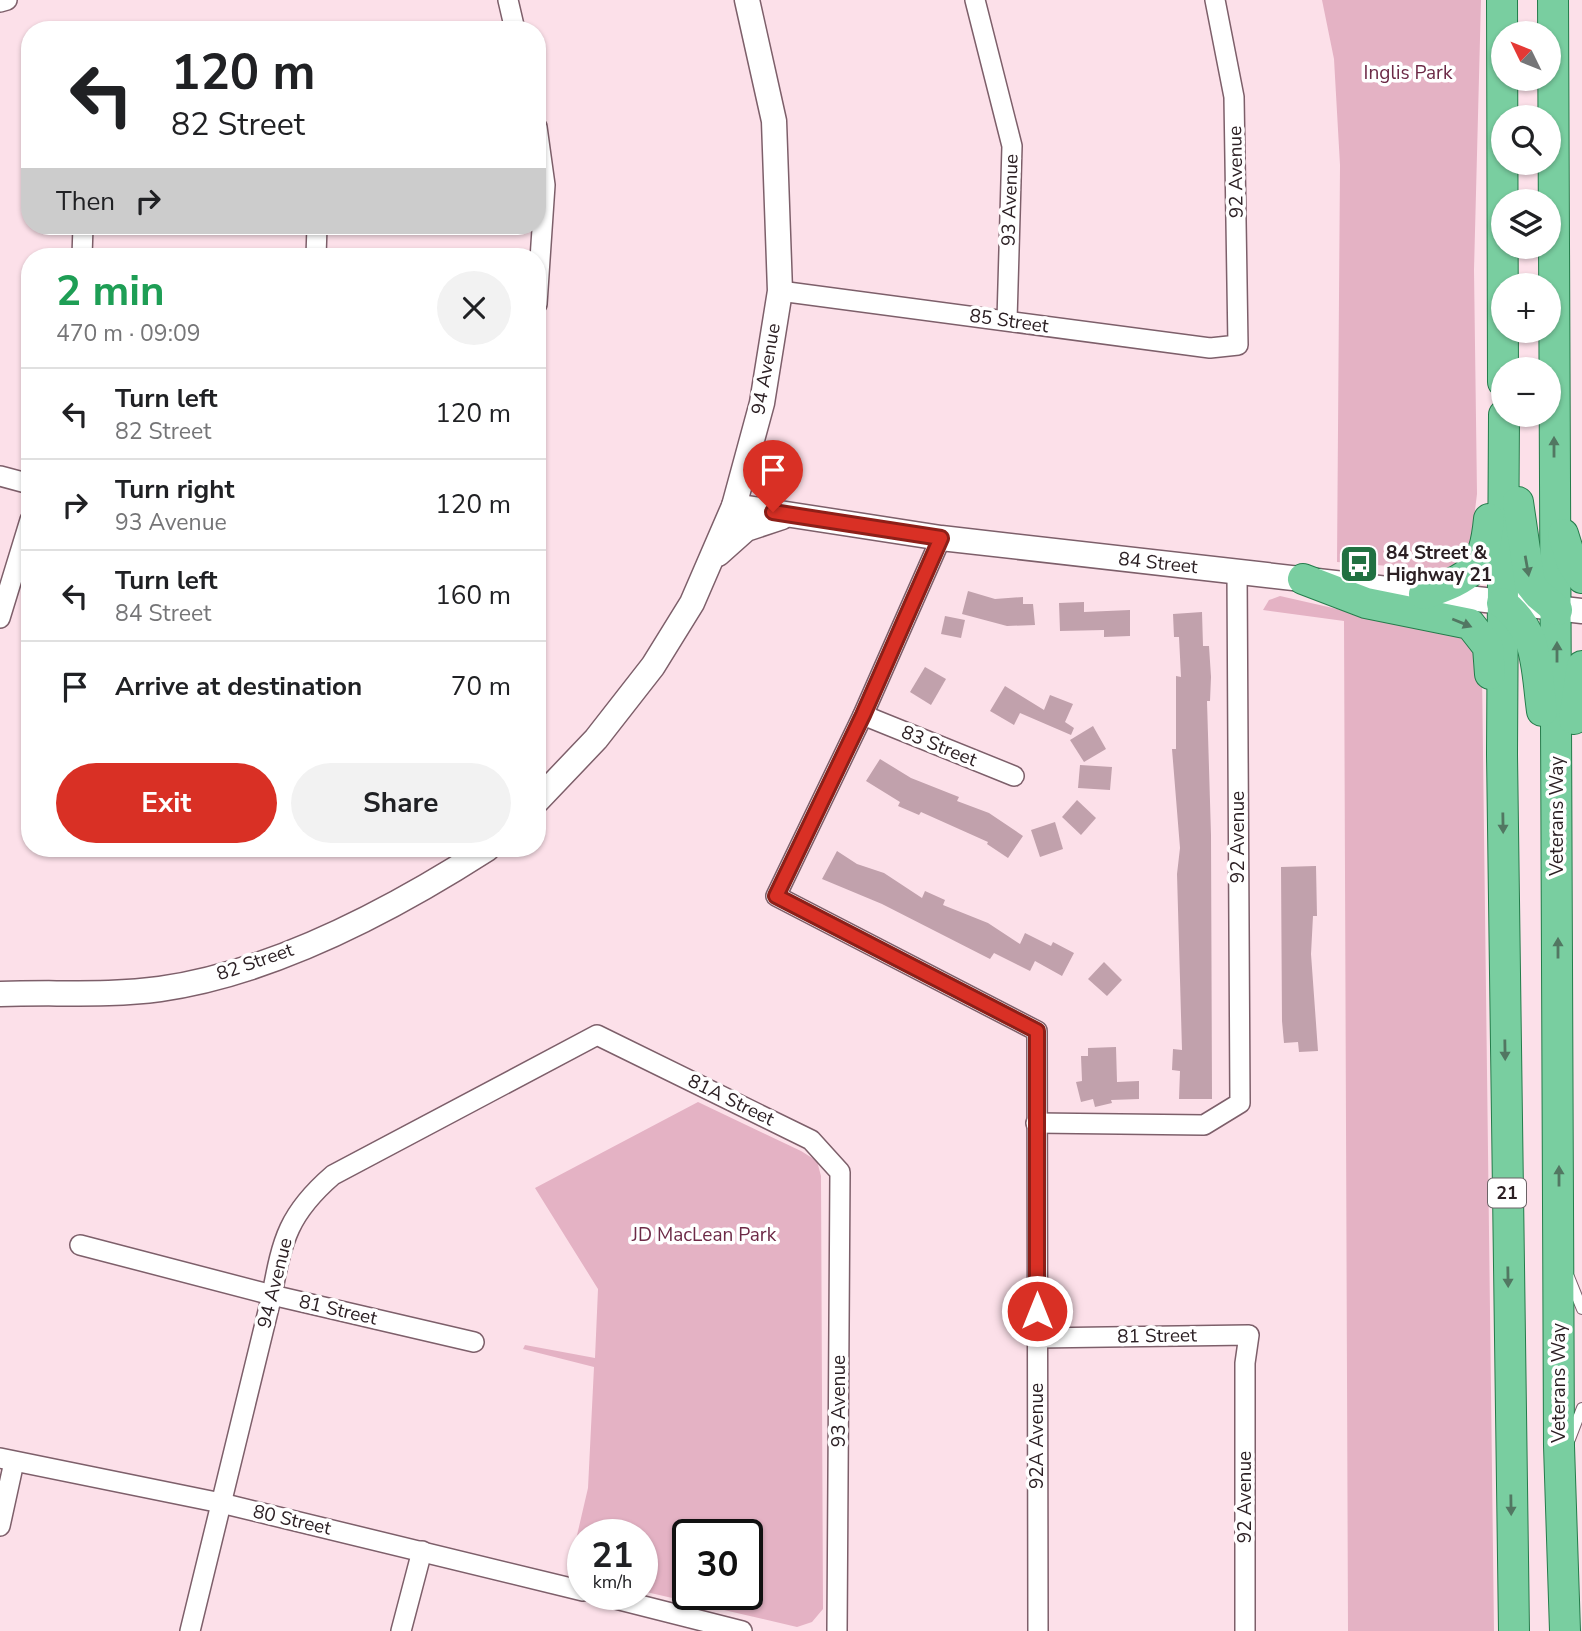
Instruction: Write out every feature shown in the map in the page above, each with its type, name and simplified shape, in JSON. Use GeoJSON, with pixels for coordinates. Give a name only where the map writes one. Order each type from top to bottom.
{"type":"FeatureCollection","features":[{"type":"Feature","properties":{"kind":"main road"},"geometry":{"type":"LineString","coordinates":[[1502,0],[1503,357]]}},
{"type":"Feature","properties":{"kind":"main road","name":"Veterans Way"},"geometry":{"type":"LineString","coordinates":[[1553,0],[1555,515],[1570,610],[1557,794],[1560,1466],[1565,1631]]}},
{"type":"Feature","properties":{"kind":"main road","name":"21"},"geometry":{"type":"LineString","coordinates":[[1504,427],[1502,754],[1514,1631]]}},
{"type":"Feature","properties":{"kind":"main road"},"geometry":{"type":"LineString","coordinates":[[1424,594],[1463,579],[1477,566],[1486,545],[1490,508],[1504,466]]}},
{"type":"Feature","properties":{"kind":"main road"},"geometry":{"type":"LineString","coordinates":[[1504,466],[1518,500],[1530,583],[1538,594],[1570,610]]}},
{"type":"Feature","properties":{"kind":"main road"},"geometry":{"type":"LineString","coordinates":[[1555,515],[1572,564],[1582,578]]}},
{"type":"Feature","properties":{"kind":"main road"},"geometry":{"type":"LineString","coordinates":[[1303,579],[1366,603],[1451,618],[1470,624],[1477,630],[1488,648],[1490,719],[1502,754]]}},
{"type":"Feature","properties":{"kind":"main road"},"geometry":{"type":"LineString","coordinates":[[1502,603],[1522,620],[1529,632],[1557,794]]}},
{"type":"Feature","properties":{"kind":"main road"},"geometry":{"type":"LineString","coordinates":[[1557,841],[1568,792],[1578,677],[1582,666]]}},
{"type":"Feature","properties":{"kind":"street"},"geometry":{"type":"LineString","coordinates":[[0,2],[7,0]]}},
{"type":"Feature","properties":{"kind":"street"},"geometry":{"type":"LineString","coordinates":[[508,0],[513,21]]}},
{"type":"Feature","properties":{"kind":"street","name":"94 Avenue"},"geometry":{"type":"LineString","coordinates":[[546,792],[596,739],[653,666],[692,603],[734,506],[762,402],[780,291],[774,121],[747,0]]}},
{"type":"Feature","properties":{"kind":"street","name":"93 Avenue"},"geometry":{"type":"LineString","coordinates":[[975,0],[1012,146],[1007,320]]}},
{"type":"Feature","properties":{"kind":"street","name":"92 Avenue"},"geometry":{"type":"LineString","coordinates":[[1215,0],[1234,97],[1238,345]]}},
{"type":"Feature","properties":{"kind":"street","name":"85 Street"},"geometry":{"type":"LineString","coordinates":[[780,291],[1210,348],[1238,345]]}},
{"type":"Feature","properties":{"kind":"street"},"geometry":{"type":"LineString","coordinates":[[709,563],[746,529],[781,513],[754,484],[747,459]]}},
{"type":"Feature","properties":{"kind":"street"},"geometry":{"type":"LineString","coordinates":[[0,476],[21,482]]}},
{"type":"Feature","properties":{"kind":"street","name":"84 Street"},"geometry":{"type":"LineString","coordinates":[[734,506],[941,538],[1570,610]]}},
{"type":"Feature","properties":{"kind":"street"},"geometry":{"type":"LineString","coordinates":[[863,715],[941,538]]}},
{"type":"Feature","properties":{"kind":"street"},"geometry":{"type":"LineString","coordinates":[[0,618],[21,549]]}},
{"type":"Feature","properties":{"kind":"street","name":"92 Avenue"},"geometry":{"type":"LineString","coordinates":[[1037,1123],[1204,1125],[1240,1103],[1237,572]]}},
{"type":"Feature","properties":{"kind":"street","name":"83 Street"},"geometry":{"type":"LineString","coordinates":[[863,715],[1014,776]]}},
{"type":"Feature","properties":{"kind":"street","name":"92A Avenue"},"geometry":{"type":"LineString","coordinates":[[863,715],[776,896],[1037,1031],[1038,1631]]}},
{"type":"Feature","properties":{"kind":"street","name":"82 Street"},"geometry":{"type":"LineString","coordinates":[[0,994],[160,989],[236,972],[365,922],[474,857]]}},
{"type":"Feature","properties":{"kind":"street","name":"94 Avenue"},"geometry":{"type":"LineString","coordinates":[[190,1631],[272,1295],[281,1245],[305,1199],[332,1175],[597,1035],[612,1042]]}},
{"type":"Feature","properties":{"kind":"street","name":"81A Street"},"geometry":{"type":"LineString","coordinates":[[612,1042],[811,1140],[840,1172]]}},
{"type":"Feature","properties":{"kind":"street","name":"93 Avenue"},"geometry":{"type":"LineString","coordinates":[[837,1631],[840,1172]]}},
{"type":"Feature","properties":{"kind":"street","name":"81 Street"},"geometry":{"type":"LineString","coordinates":[[80,1245],[272,1295],[474,1342]]}},
{"type":"Feature","properties":{"kind":"street","name":"81 Street"},"geometry":{"type":"LineString","coordinates":[[1037,1338],[1249,1335],[1245,1363]]}},
{"type":"Feature","properties":{"kind":"street","name":"92 Avenue"},"geometry":{"type":"LineString","coordinates":[[1245,1363],[1245,1631]]}},
{"type":"Feature","properties":{"kind":"street"},"geometry":{"type":"LineString","coordinates":[[0,1526],[7,1460]]}},
{"type":"Feature","properties":{"kind":"street","name":"80 Street"},"geometry":{"type":"LineString","coordinates":[[7,1460],[221,1503],[567,1587]]}},
{"type":"Feature","properties":{"kind":"street"},"geometry":{"type":"LineString","coordinates":[[401,1631],[422,1551]]}},
{"type":"Feature","properties":{"kind":"street"},"geometry":{"type":"LineString","coordinates":[[658,1610],[742,1631]]}},
{"type":"Feature","properties":{"kind":"lane"},"geometry":{"type":"LineString","coordinates":[[1559,1244],[1582,1309]]}},
{"type":"Feature","properties":{"kind":"lane"},"geometry":{"type":"LineString","coordinates":[[1560,1466],[1582,1408]]}},
{"type":"Feature","properties":{"kind":"green space","name":"Inglis Park"},"geometry":{"type":"Polygon","coordinates":[[[1322,0],[1481,0],[1474,270],[1477,494],[1470,551],[1459,566],[1428,569],[1337,562],[1340,165],[1334,59],[1322,0]]]}},
{"type":"Feature","properties":{"kind":"green space"},"geometry":{"type":"Polygon","coordinates":[[[1280,596],[1346,611],[1464,629],[1482,672],[1494,1631],[1348,1631],[1344,621],[1263,610],[1269,600],[1280,596]]]}},
{"type":"Feature","properties":{"kind":"green space","name":"JD MacLean Park"},"geometry":{"type":"Polygon","coordinates":[[[698,1102],[817,1161],[821,1176],[823,1609],[812,1622],[797,1627],[724,1610],[763,1610],[763,1519],[672,1519],[672,1598],[658,1595],[658,1519],[581,1519],[588,1488],[594,1367],[523,1349],[525,1345],[595,1358],[598,1289],[535,1188],[698,1102]]]}},
{"type":"Feature","properties":{"kind":"building"},"geometry":{"type":"Polygon","coordinates":[[[968,591],[995,599],[1023,597],[1023,604],[1033,604],[1035,625],[1007,626],[962,614],[968,591]]]}},
{"type":"Feature","properties":{"kind":"building"},"geometry":{"type":"Polygon","coordinates":[[[1084,602],[1084,612],[1130,610],[1130,636],[1104,637],[1104,630],[1060,631],[1059,603],[1084,602]]]}},
{"type":"Feature","properties":{"kind":"building"},"geometry":{"type":"Polygon","coordinates":[[[1202,612],[1203,646],[1209,646],[1211,677],[1210,701],[1207,701],[1211,835],[1212,1099],[1179,1099],[1180,1071],[1172,1070],[1173,1049],[1182,1050],[1177,874],[1180,848],[1172,749],[1176,749],[1176,676],[1181,677],[1179,637],[1174,637],[1173,614],[1202,612]]]}},
{"type":"Feature","properties":{"kind":"building"},"geometry":{"type":"Polygon","coordinates":[[[945,616],[965,620],[961,638],[941,634],[945,616]]]}},
{"type":"Feature","properties":{"kind":"building"},"geometry":{"type":"Polygon","coordinates":[[[925,667],[946,679],[931,705],[910,692],[925,667]]]}},
{"type":"Feature","properties":{"kind":"building"},"geometry":{"type":"Polygon","coordinates":[[[1005,686],[1044,710],[1050,695],[1073,704],[1065,722],[1074,728],[1071,735],[1020,713],[1014,725],[990,711],[1005,686]]]}},
{"type":"Feature","properties":{"kind":"building"},"geometry":{"type":"Polygon","coordinates":[[[1093,726],[1106,749],[1084,762],[1070,740],[1093,726]]]}},
{"type":"Feature","properties":{"kind":"building"},"geometry":{"type":"Polygon","coordinates":[[[880,759],[911,778],[959,797],[957,801],[989,813],[1023,836],[1008,858],[987,844],[988,842],[921,812],[919,815],[898,806],[900,802],[866,781],[880,759]]]}},
{"type":"Feature","properties":{"kind":"building"},"geometry":{"type":"Polygon","coordinates":[[[1080,765],[1112,767],[1110,790],[1078,788],[1080,765]]]}},
{"type":"Feature","properties":{"kind":"building"},"geometry":{"type":"Polygon","coordinates":[[[1077,800],[1096,818],[1081,835],[1062,817],[1077,800]]]}},
{"type":"Feature","properties":{"kind":"building"},"geometry":{"type":"Polygon","coordinates":[[[1055,822],[1063,849],[1040,857],[1031,830],[1055,822]]]}},
{"type":"Feature","properties":{"kind":"building"},"geometry":{"type":"Polygon","coordinates":[[[837,851],[857,864],[884,873],[922,898],[925,891],[945,900],[943,905],[988,923],[1020,944],[1025,933],[1051,946],[1053,942],[1074,953],[1062,976],[1035,961],[1030,971],[994,953],[990,959],[882,904],[822,879],[837,851]]]}},
{"type":"Feature","properties":{"kind":"building"},"geometry":{"type":"Polygon","coordinates":[[[1316,866],[1317,916],[1313,916],[1311,954],[1318,1051],[1299,1052],[1298,1042],[1284,1043],[1281,867],[1316,866]]]}},
{"type":"Feature","properties":{"kind":"building"},"geometry":{"type":"Polygon","coordinates":[[[1104,962],[1122,980],[1107,996],[1088,979],[1104,962]]]}},
{"type":"Feature","properties":{"kind":"building"},"geometry":{"type":"Polygon","coordinates":[[[1116,1047],[1117,1082],[1139,1081],[1139,1099],[1111,1100],[1112,1103],[1095,1107],[1093,1099],[1081,1102],[1076,1082],[1082,1081],[1081,1056],[1088,1056],[1088,1048],[1116,1047]]]}},
{"type":"Feature","properties":{"kind":"place","name":"84 Street & Highway 21"},"geometry":{"type":"Point","coordinates":[1359,564]}},
{"type":"Feature","properties":{"kind":"route"},"geometry":{"type":"LineString","coordinates":[[773,512],[941,538],[863,715],[776,896],[1037,1031],[1037,1311]]}}]}
